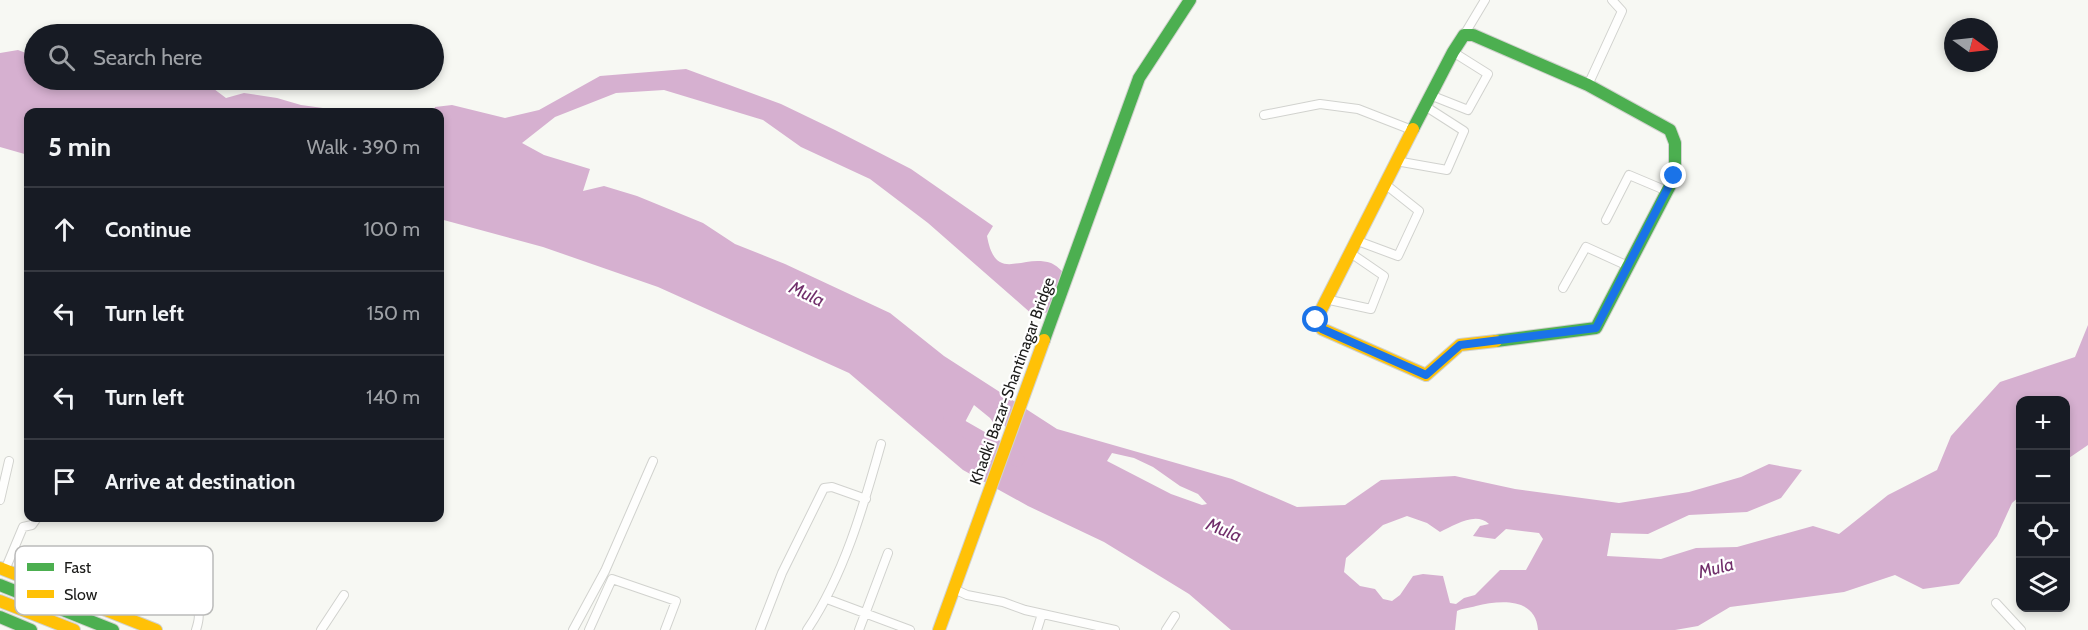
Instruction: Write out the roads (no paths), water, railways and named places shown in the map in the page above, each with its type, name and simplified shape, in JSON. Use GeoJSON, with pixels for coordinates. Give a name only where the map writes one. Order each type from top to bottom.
{"type":"FeatureCollection","features":[{"type":"Feature","properties":{"kind":"street","name":"Khadki Bazar-Shantinagar Bridge"},"geometry":{"type":"LineString","coordinates":[[942,629],[954,589],[1139,78],[1190,0]]}},
{"type":"Feature","properties":{"kind":"street"},"geometry":{"type":"LineString","coordinates":[[1464,35],[1473,35],[1588,85],[1670,130],[1675,143],[1676,161],[1674,176],[1667,191],[1596,328],[1460,345],[1426,375],[1322,329],[1316,320],[1427,101],[1453,52],[1485,0]]}},
{"type":"Feature","properties":{"kind":"street"},"geometry":{"type":"LineString","coordinates":[[1588,85],[1622,11],[1612,0]]}},
{"type":"Feature","properties":{"kind":"street"},"geometry":{"type":"LineString","coordinates":[[1427,101],[1468,110],[1488,74],[1453,52]]}},
{"type":"Feature","properties":{"kind":"street"},"geometry":{"type":"LineString","coordinates":[[1396,161],[1447,170],[1464,131],[1427,101]]}},
{"type":"Feature","properties":{"kind":"street"},"geometry":{"type":"LineString","coordinates":[[1264,115],[1320,104],[1358,109],[1412,130]]}},
{"type":"Feature","properties":{"kind":"street"},"geometry":{"type":"LineString","coordinates":[[1606,220],[1629,175],[1667,191]]}},
{"type":"Feature","properties":{"kind":"street"},"geometry":{"type":"LineString","coordinates":[[1355,240],[1398,256],[1419,211],[1384,184]]}},
{"type":"Feature","properties":{"kind":"street"},"geometry":{"type":"LineString","coordinates":[[1563,288],[1586,247],[1628,266]]}},
{"type":"Feature","properties":{"kind":"street"},"geometry":{"type":"LineString","coordinates":[[1325,299],[1371,309],[1384,276],[1349,252]]}},
{"type":"Feature","properties":{"kind":"street"},"geometry":{"type":"LineString","coordinates":[[807,630],[827,599],[866,499],[881,444]]}},
{"type":"Feature","properties":{"kind":"street"},"geometry":{"type":"LineString","coordinates":[[0,500],[9,461]]}},
{"type":"Feature","properties":{"kind":"street"},"geometry":{"type":"LineString","coordinates":[[573,630],[605,571],[652,461]]}},
{"type":"Feature","properties":{"kind":"street"},"geometry":{"type":"LineString","coordinates":[[760,630],[782,573],[824,488],[832,487],[866,499]]}},
{"type":"Feature","properties":{"kind":"street"},"geometry":{"type":"LineString","coordinates":[[2,569],[23,527],[32,525],[34,522]]}},
{"type":"Feature","properties":{"kind":"street"},"geometry":{"type":"LineString","coordinates":[[859,630],[888,553]]}},
{"type":"Feature","properties":{"kind":"street"},"geometry":{"type":"LineString","coordinates":[[589,630],[612,579],[675,601],[665,630]]}},
{"type":"Feature","properties":{"kind":"street"},"geometry":{"type":"LineString","coordinates":[[0,585],[15,591]]}},
{"type":"Feature","properties":{"kind":"street"},"geometry":{"type":"LineString","coordinates":[[954,589],[967,595],[1003,602],[1025,610],[1110,627],[1115,630]]}},
{"type":"Feature","properties":{"kind":"street"},"geometry":{"type":"LineString","coordinates":[[321,630],[344,595]]}},
{"type":"Feature","properties":{"kind":"street"},"geometry":{"type":"LineString","coordinates":[[827,599],[910,630]]}},
{"type":"Feature","properties":{"kind":"street"},"geometry":{"type":"LineString","coordinates":[[0,601],[15,607]]}},
{"type":"Feature","properties":{"kind":"street"},"geometry":{"type":"LineString","coordinates":[[1996,603],[2021,630]]}},
{"type":"Feature","properties":{"kind":"street"},"geometry":{"type":"LineString","coordinates":[[586,608],[596,612]]}},
{"type":"Feature","properties":{"kind":"street"},"geometry":{"type":"LineString","coordinates":[[1037,630],[1042,614]]}},
{"type":"Feature","properties":{"kind":"street"},"geometry":{"type":"LineString","coordinates":[[36,615],[74,630]]}},
{"type":"Feature","properties":{"kind":"street"},"geometry":{"type":"LineString","coordinates":[[75,615],[113,630]]}},
{"type":"Feature","properties":{"kind":"street"},"geometry":{"type":"LineString","coordinates":[[118,615],[156,630]]}},
{"type":"Feature","properties":{"kind":"street"},"geometry":{"type":"LineString","coordinates":[[196,630],[199,621],[198,615]]}},
{"type":"Feature","properties":{"kind":"street"},"geometry":{"type":"LineString","coordinates":[[1166,630],[1175,616]]}},
{"type":"Feature","properties":{"kind":"street"},"geometry":{"type":"LineString","coordinates":[[0,617],[32,630]]}},
{"type":"Feature","properties":{"kind":"water"},"geometry":{"type":"Polygon","coordinates":[[[18,50],[24,52],[24,90],[215,90],[226,98],[244,93],[323,108],[24,108],[24,154],[0,147],[0,53],[18,50]]]}},
{"type":"Feature","properties":{"kind":"water"},"geometry":{"type":"Polygon","coordinates":[[[686,69],[781,104],[835,130],[911,169],[993,226],[987,236],[991,251],[1003,263],[1040,261],[1057,267],[1066,275],[1054,311],[1033,315],[928,223],[870,179],[801,147],[763,120],[664,90],[616,93],[555,117],[522,143],[544,155],[590,169],[583,191],[604,186],[637,196],[703,223],[735,244],[785,264],[890,313],[944,356],[1057,429],[1232,479],[1297,507],[1345,505],[1381,480],[1455,476],[1515,489],[1619,503],[1689,492],[1741,477],[1769,464],[1802,470],[1781,498],[1747,512],[1689,515],[1648,534],[1611,533],[1607,556],[1661,559],[1696,548],[1737,547],[1813,526],[1839,534],[1888,495],[1937,470],[1951,436],[2000,382],[2075,357],[2088,325],[2088,445],[2070,457],[2070,396],[2016,396],[2016,500],[2012,503],[1997,536],[1959,584],[1923,589],[1895,575],[1844,592],[1730,607],[1698,626],[1675,630],[1538,630],[1536,619],[1531,611],[1524,606],[1506,602],[1485,604],[1457,611],[1455,630],[1231,630],[1189,594],[1104,542],[1028,506],[963,470],[849,373],[658,287],[543,247],[444,220],[444,108],[435,107],[452,105],[505,118],[539,110],[600,76],[686,69]],[[974,405],[964,424],[971,438],[992,454],[1007,453],[1011,435],[1004,425],[995,425],[974,405]],[[1112,453],[1107,461],[1171,494],[1202,505],[1207,504],[1198,494],[1180,486],[1153,467],[1134,458],[1112,453]],[[1407,516],[1383,525],[1346,558],[1344,572],[1360,586],[1375,589],[1383,599],[1392,601],[1400,595],[1413,576],[1423,574],[1443,576],[1450,603],[1456,604],[1464,598],[1475,595],[1500,570],[1526,570],[1543,539],[1539,533],[1506,529],[1495,539],[1473,536],[1480,526],[1489,524],[1477,519],[1464,521],[1440,532],[1427,523],[1407,516]]]}},
{"type":"Feature","properties":{"kind":"waterway","name":"Mula"},"geometry":{"type":"LineString","coordinates":[[951,417],[961,427],[1017,459]]}}]}
